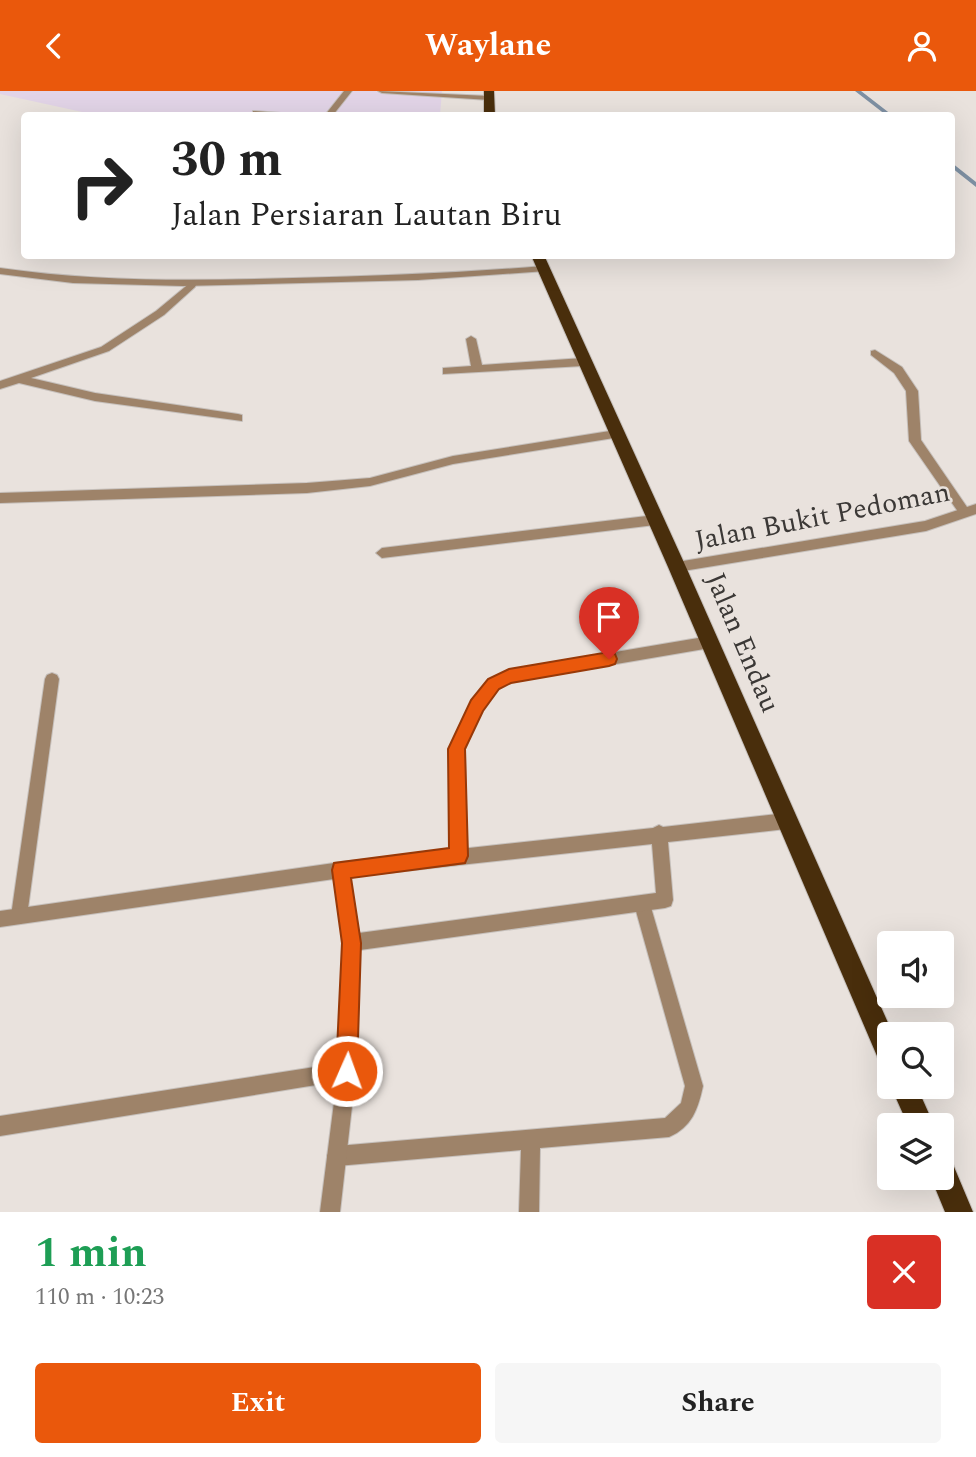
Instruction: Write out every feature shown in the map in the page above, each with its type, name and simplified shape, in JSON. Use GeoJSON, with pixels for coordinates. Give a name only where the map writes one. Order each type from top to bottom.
{"type":"FeatureCollection","features":[{"type":"Feature","properties":{"kind":"highway","name":"Jalan Endau"},"geometry":{"type":"LineString","coordinates":[[540,262],[677,567],[877,1027]]}},
{"type":"Feature","properties":{"kind":"highway"},"geometry":{"type":"LineString","coordinates":[[949,1190],[959,1212]]}},
{"type":"Feature","properties":{"kind":"street"},"geometry":{"type":"LineString","coordinates":[[331,112],[348,91]]}},
{"type":"Feature","properties":{"kind":"street"},"geometry":{"type":"LineString","coordinates":[[382,91],[489,95]]}},
{"type":"Feature","properties":{"kind":"street"},"geometry":{"type":"LineString","coordinates":[[0,271],[55,278],[191,285],[458,276],[540,262]]}},
{"type":"Feature","properties":{"kind":"street"},"geometry":{"type":"LineString","coordinates":[[0,385],[105,349],[160,313],[191,285]]}},
{"type":"Feature","properties":{"kind":"street"},"geometry":{"type":"LineString","coordinates":[[471,339],[477,369]]}},
{"type":"Feature","properties":{"kind":"street"},"geometry":{"type":"LineString","coordinates":[[875,353],[898,370],[912,391],[915,441],[971,511]]}},
{"type":"Feature","properties":{"kind":"street"},"geometry":{"type":"LineString","coordinates":[[447,371],[583,362]]}},
{"type":"Feature","properties":{"kind":"street"},"geometry":{"type":"LineString","coordinates":[[19,379],[95,397],[238,418]]}},
{"type":"Feature","properties":{"kind":"street"},"geometry":{"type":"LineString","coordinates":[[0,498],[307,488],[370,482],[453,460],[616,434]]}},
{"type":"Feature","properties":{"kind":"street","name":"Jalan Bukit Pedoman"},"geometry":{"type":"LineString","coordinates":[[677,567],[926,526],[971,511]]}},
{"type":"Feature","properties":{"kind":"street"},"geometry":{"type":"LineString","coordinates":[[382,554],[655,520]]}},
{"type":"Feature","properties":{"kind":"street"},"geometry":{"type":"LineString","coordinates":[[459,856],[457,749],[477,705],[494,684],[509,676],[710,642]]}},
{"type":"Feature","properties":{"kind":"street"},"geometry":{"type":"LineString","coordinates":[[19,916],[52,679]]}},
{"type":"Feature","properties":{"kind":"street"},"geometry":{"type":"LineString","coordinates":[[0,919],[341,870],[786,821]]}},
{"type":"Feature","properties":{"kind":"street"},"geometry":{"type":"LineString","coordinates":[[352,943],[666,900],[659,833]]}},
{"type":"Feature","properties":{"kind":"street"},"geometry":{"type":"LineString","coordinates":[[330,1212],[347,1071],[352,943],[341,870]]}},
{"type":"Feature","properties":{"kind":"street"},"geometry":{"type":"LineString","coordinates":[[337,1156],[669,1126],[689,1108],[694,1086],[642,904]]}},
{"type":"Feature","properties":{"kind":"street"},"geometry":{"type":"LineString","coordinates":[[0,1126],[347,1071]]}},
{"type":"Feature","properties":{"kind":"street"},"geometry":{"type":"LineString","coordinates":[[529,1212],[531,1139]]}},
{"type":"Feature","properties":{"kind":"shaded area"},"geometry":{"type":"Polygon","coordinates":[[[0,91],[442,91],[440,112],[82,112],[0,94],[0,91]]]}},
{"type":"Feature","properties":{"kind":"waterway"},"geometry":{"type":"LineString","coordinates":[[858,91],[885,112]]}},
{"type":"Feature","properties":{"kind":"waterway"},"geometry":{"type":"LineString","coordinates":[[955,168],[976,185]]}},
{"type":"Feature","properties":{"kind":"route"},"geometry":{"type":"LineString","coordinates":[[347,1071],[352,943],[341,870],[459,856],[457,749],[477,705],[494,684],[509,676],[609,659]]}}]}
